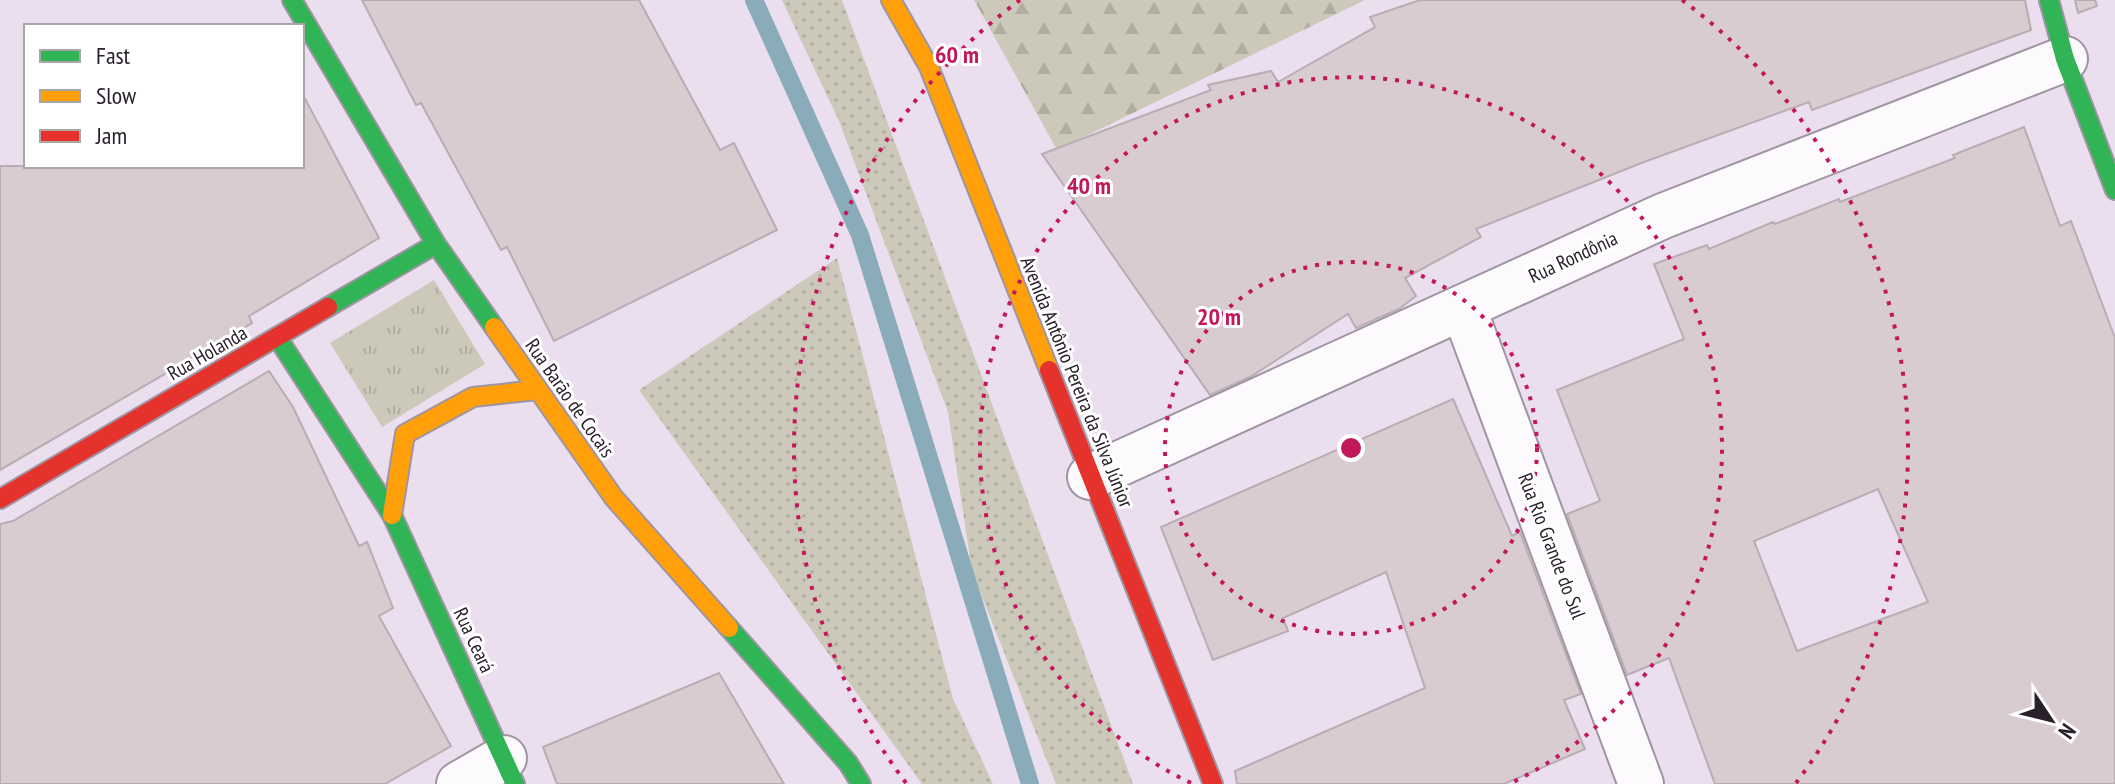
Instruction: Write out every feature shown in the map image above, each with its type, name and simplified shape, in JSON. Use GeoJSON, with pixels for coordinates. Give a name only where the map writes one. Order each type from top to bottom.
{"type":"FeatureCollection","features":[{"type":"Feature","properties":{"kind":"street","name":"Rua Barão de Cocais"},"geometry":{"type":"LineString","coordinates":[[292,0],[436,244],[614,498],[848,763],[861,784]]}},
{"type":"Feature","properties":{"kind":"street","name":"Avenida Antônio Pereira da Silva Júnior"},"geometry":{"type":"LineString","coordinates":[[891,0],[929,67],[1213,784]]}},
{"type":"Feature","properties":{"kind":"street"},"geometry":{"type":"LineString","coordinates":[[2049,0],[2065,59],[2115,190]]}},
{"type":"Feature","properties":{"kind":"street","name":"Rua Rondônia"},"geometry":{"type":"LineString","coordinates":[[1090,477],[1663,216],[2065,59]]}},
{"type":"Feature","properties":{"kind":"street","name":"Rua Holanda"},"geometry":{"type":"LineString","coordinates":[[0,499],[436,244]]}},
{"type":"Feature","properties":{"kind":"street","name":"Rua Rio Grande do Sul"},"geometry":{"type":"LineString","coordinates":[[1463,307],[1641,784]]}},
{"type":"Feature","properties":{"kind":"street","name":"Rua Ceará"},"geometry":{"type":"LineString","coordinates":[[277,337],[392,515],[509,771]]}},
{"type":"Feature","properties":{"kind":"street"},"geometry":{"type":"LineString","coordinates":[[392,515],[405,434],[473,397],[537,390]]}},
{"type":"Feature","properties":{"kind":"street"},"geometry":{"type":"LineString","coordinates":[[459,784],[509,771]]}},
{"type":"Feature","properties":{"kind":"green space"},"geometry":{"type":"Polygon","coordinates":[[[782,0],[842,0],[1133,784],[1056,784],[972,571],[948,412],[839,121],[782,0]]]}},
{"type":"Feature","properties":{"kind":"green space"},"geometry":{"type":"Polygon","coordinates":[[[974,0],[1365,0],[1057,150],[974,0]]]}},
{"type":"Feature","properties":{"kind":"green space"},"geometry":{"type":"Polygon","coordinates":[[[837,258],[953,699],[993,784],[922,784],[639,390],[837,258]]]}},
{"type":"Feature","properties":{"kind":"green space"},"geometry":{"type":"Polygon","coordinates":[[[434,280],[485,364],[382,427],[330,343],[434,280]]]}},
{"type":"Feature","properties":{"kind":"building"},"geometry":{"type":"Polygon","coordinates":[[[362,0],[639,0],[720,150],[734,143],[777,230],[554,341],[507,247],[501,250],[421,103],[416,105],[362,0]]]}},
{"type":"Feature","properties":{"kind":"building"},"geometry":{"type":"Polygon","coordinates":[[[1420,0],[2025,0],[2031,30],[1812,110],[1809,102],[1644,162],[1476,229],[1481,237],[1405,278],[1416,296],[1399,309],[1356,328],[1348,314],[1250,377],[1210,395],[1042,154],[1211,90],[1208,85],[1271,71],[1278,82],[1375,27],[1370,17],[1420,0]]]}},
{"type":"Feature","properties":{"kind":"building"},"geometry":{"type":"Polygon","coordinates":[[[2075,0],[2095,0],[2097,6],[2078,13],[2075,0]]]}},
{"type":"Feature","properties":{"kind":"building"},"geometry":{"type":"Polygon","coordinates":[[[304,97],[379,238],[249,316],[252,323],[0,470],[0,166],[304,168],[304,97]]]}},
{"type":"Feature","properties":{"kind":"building"},"geometry":{"type":"Polygon","coordinates":[[[2024,127],[2060,226],[2071,221],[2115,338],[2115,784],[1715,784],[1669,658],[1627,675],[1567,514],[1600,501],[1557,390],[1684,339],[1654,264],[1707,245],[1709,249],[1839,199],[1840,202],[1955,158],[1953,155],[2024,127]],[[1878,489],[1754,541],[1797,651],[1928,602],[1878,489]]]}},
{"type":"Feature","properties":{"kind":"building"},"geometry":{"type":"Polygon","coordinates":[[[269,371],[293,407],[359,546],[367,542],[393,608],[379,616],[451,746],[385,784],[0,784],[0,524],[13,521],[269,371]]]}},
{"type":"Feature","properties":{"kind":"building"},"geometry":{"type":"Polygon","coordinates":[[[1453,399],[1512,536],[1520,532],[1581,694],[1564,700],[1585,749],[1504,784],[1237,784],[1235,771],[1425,688],[1386,572],[1283,618],[1288,631],[1213,660],[1161,527],[1453,399]]]}},
{"type":"Feature","properties":{"kind":"building"},"geometry":{"type":"Polygon","coordinates":[[[719,673],[784,784],[557,784],[543,747],[719,673]]]}},
{"type":"Feature","properties":{"kind":"waterway"},"geometry":{"type":"LineString","coordinates":[[754,0],[860,235],[1030,784]]}},
{"type":"Feature","properties":{"kind":"traffic: fast"},"geometry":{"type":"LineString","coordinates":[[292,0],[436,244],[494,327]]}},
{"type":"Feature","properties":{"kind":"traffic: fast"},"geometry":{"type":"LineString","coordinates":[[2049,0],[2065,59],[2115,190]]}},
{"type":"Feature","properties":{"kind":"traffic: fast"},"geometry":{"type":"LineString","coordinates":[[328,307],[436,244]]}},
{"type":"Feature","properties":{"kind":"traffic: fast"},"geometry":{"type":"LineString","coordinates":[[277,337],[392,515],[515,784]]}},
{"type":"Feature","properties":{"kind":"traffic: fast"},"geometry":{"type":"LineString","coordinates":[[729,628],[848,763],[861,784]]}},
{"type":"Feature","properties":{"kind":"traffic: slow"},"geometry":{"type":"LineString","coordinates":[[891,0],[929,67],[1049,370]]}},
{"type":"Feature","properties":{"kind":"traffic: slow"},"geometry":{"type":"LineString","coordinates":[[494,327],[614,498],[729,628]]}},
{"type":"Feature","properties":{"kind":"traffic: slow"},"geometry":{"type":"LineString","coordinates":[[392,515],[405,434],[473,397],[537,390]]}},
{"type":"Feature","properties":{"kind":"traffic: jam"},"geometry":{"type":"LineString","coordinates":[[0,499],[328,307]]}},
{"type":"Feature","properties":{"kind":"traffic: jam"},"geometry":{"type":"LineString","coordinates":[[1049,370],[1213,784]]}}]}
